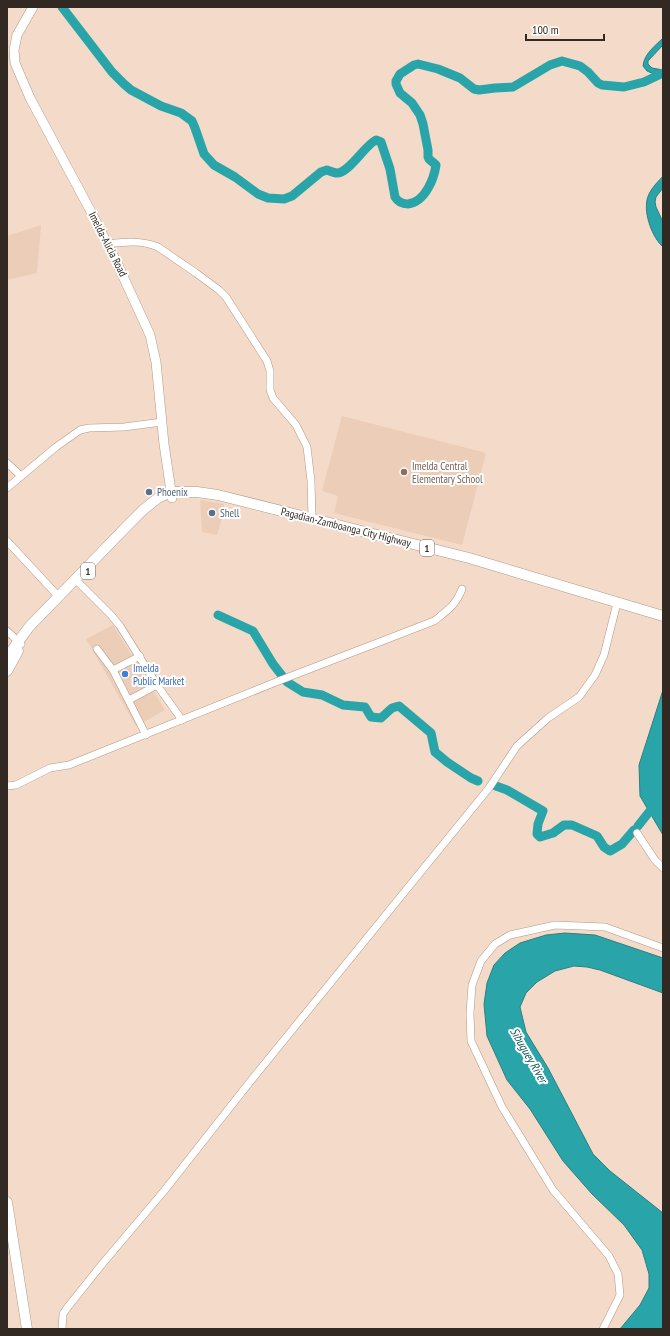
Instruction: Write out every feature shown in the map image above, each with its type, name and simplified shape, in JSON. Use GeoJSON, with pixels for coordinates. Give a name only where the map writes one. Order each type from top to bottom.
{"type":"FeatureCollection","features":[{"type":"Feature","properties":{"kind":"highway","name":"Pagadian-Zamboanga City Highway"},"geometry":{"type":"LineString","coordinates":[[7,672],[19,643],[29,627],[143,510],[158,498],[188,492],[218,495],[469,558],[663,616]]}},
{"type":"Feature","properties":{"kind":"highway","name":"Pagadian-Zamboanga City Highway"},"geometry":{"type":"LineString","coordinates":[[8,655],[132,526],[147,512],[172,495]]}},
{"type":"Feature","properties":{"kind":"highway"},"geometry":{"type":"LineString","coordinates":[[7,1202],[27,1329]]}},
{"type":"Feature","properties":{"kind":"main road","name":"Imelda-Alicia Road"},"geometry":{"type":"LineString","coordinates":[[32,7],[14,43],[13,57],[17,70],[30,98],[108,244],[150,335],[156,362],[162,422],[172,495]]}},
{"type":"Feature","properties":{"kind":"street"},"geometry":{"type":"LineString","coordinates":[[108,244],[139,242],[152,244],[196,272],[219,290],[230,302],[267,361],[270,371],[270,390],[273,398],[296,426],[307,446],[311,481],[312,518]]}},
{"type":"Feature","properties":{"kind":"street"},"geometry":{"type":"LineString","coordinates":[[7,488],[56,446],[80,430],[89,428],[124,427],[162,422]]}},
{"type":"Feature","properties":{"kind":"street"},"geometry":{"type":"LineString","coordinates":[[7,463],[21,476]]}},
{"type":"Feature","properties":{"kind":"street"},"geometry":{"type":"LineString","coordinates":[[7,541],[59,597]]}},
{"type":"Feature","properties":{"kind":"street"},"geometry":{"type":"LineString","coordinates":[[78,582],[120,626],[157,685],[182,720]]}},
{"type":"Feature","properties":{"kind":"street"},"geometry":{"type":"LineString","coordinates":[[7,786],[16,785],[50,768],[69,765],[281,680],[434,621],[449,610],[458,598],[462,589]]}},
{"type":"Feature","properties":{"kind":"street"},"geometry":{"type":"LineString","coordinates":[[62,1329],[63,1314],[67,1308],[103,1262],[164,1191],[249,1083],[488,788],[517,746],[548,718],[579,697],[595,675],[604,655],[617,603]]}},
{"type":"Feature","properties":{"kind":"street"},"geometry":{"type":"LineString","coordinates":[[7,631],[19,643]]}},
{"type":"Feature","properties":{"kind":"street"},"geometry":{"type":"LineString","coordinates":[[97,649],[113,670],[146,735]]}},
{"type":"Feature","properties":{"kind":"street"},"geometry":{"type":"LineString","coordinates":[[113,670],[140,656]]}},
{"type":"Feature","properties":{"kind":"street"},"geometry":{"type":"LineString","coordinates":[[129,700],[157,685]]}},
{"type":"Feature","properties":{"kind":"street"},"geometry":{"type":"LineString","coordinates":[[637,833],[655,860],[663,868]]}},
{"type":"Feature","properties":{"kind":"street"},"geometry":{"type":"LineString","coordinates":[[603,1329],[620,1295],[618,1274],[609,1256],[553,1190],[502,1106],[471,1040],[470,1013],[472,986],[481,961],[495,944],[510,935],[555,925],[605,927],[663,948]]}},
{"type":"Feature","properties":{"kind":"shaded area"},"geometry":{"type":"Polygon","coordinates":[[[41,225],[37,273],[7,280],[7,236],[41,225]]]}},
{"type":"Feature","properties":{"kind":"shaded area","name":"Imelda Central Elementary School"},"geometry":{"type":"Polygon","coordinates":[[[342,416],[486,453],[462,545],[334,513],[338,496],[322,491],[342,416]]]}},
{"type":"Feature","properties":{"kind":"shaded area"},"geometry":{"type":"Polygon","coordinates":[[[200,500],[224,504],[224,511],[217,535],[202,532],[200,500]]]}},
{"type":"Feature","properties":{"kind":"shaded area","name":"Imelda Public Market"},"geometry":{"type":"Polygon","coordinates":[[[113,625],[165,710],[136,726],[86,639],[113,625]]]}},
{"type":"Feature","properties":{"kind":"water"},"geometry":{"type":"Polygon","coordinates":[[[663,38],[663,45],[648,61],[648,64],[652,68],[663,70],[663,78],[647,71],[643,66],[645,58],[653,47],[663,38]]]}},
{"type":"Feature","properties":{"kind":"water"},"geometry":{"type":"Polygon","coordinates":[[[663,176],[663,188],[656,197],[655,202],[663,222],[663,247],[652,231],[646,206],[650,193],[663,176]]]}},
{"type":"Feature","properties":{"kind":"water"},"geometry":{"type":"Polygon","coordinates":[[[663,690],[663,835],[640,796],[639,765],[663,690]]]}},
{"type":"Feature","properties":{"kind":"water","name":"Sibuguey River"},"geometry":{"type":"Polygon","coordinates":[[[565,933],[595,935],[663,958],[663,993],[600,970],[574,966],[555,971],[537,982],[526,993],[520,1007],[526,1032],[548,1068],[593,1154],[610,1171],[663,1213],[663,1329],[620,1329],[640,1305],[649,1288],[649,1274],[642,1250],[624,1225],[592,1194],[563,1161],[530,1109],[507,1080],[487,1036],[484,1004],[487,983],[494,965],[505,953],[520,943],[546,935],[565,933]]]}},
{"type":"Feature","properties":{"kind":"waterway"},"geometry":{"type":"LineString","coordinates":[[62,7],[112,72],[124,84],[131,90],[161,106],[181,113],[192,121],[204,154],[214,165],[235,177],[258,194],[268,198],[284,199],[292,196],[321,172],[327,170],[336,173],[342,172],[347,169],[367,147],[376,140],[381,142],[390,169],[396,199],[404,204],[408,204],[419,199],[428,189],[436,165],[428,157],[428,150],[420,115],[412,103],[400,93],[396,84],[400,74],[414,65],[418,64],[438,69],[460,78],[474,89],[479,90],[513,87],[550,65],[562,61],[580,66],[602,85],[624,87],[644,82],[663,73]]}},
{"type":"Feature","properties":{"kind":"waterway"},"geometry":{"type":"LineString","coordinates":[[218,615],[253,631],[273,664],[287,682],[303,692],[322,695],[343,705],[365,707],[371,717],[381,718],[392,708],[399,706],[431,733],[435,752],[447,762],[478,781]]}},
{"type":"Feature","properties":{"kind":"waterway"},"geometry":{"type":"LineString","coordinates":[[496,786],[507,790],[543,811],[538,824],[537,834],[540,837],[553,833],[564,825],[572,825],[597,836],[604,847],[610,851],[622,844],[634,830]]}},
{"type":"Feature","properties":{"kind":"waterway"},"geometry":{"type":"LineString","coordinates":[[638,826],[657,802]]}},
{"type":"Feature","properties":{"kind":"place","name":"Imelda Central Elementary School"},"geometry":{"type":"Point","coordinates":[404,472]}},
{"type":"Feature","properties":{"kind":"place","name":"Phoenix"},"geometry":{"type":"Point","coordinates":[149,492]}},
{"type":"Feature","properties":{"kind":"place","name":"Shell"},"geometry":{"type":"Point","coordinates":[212,513]}},
{"type":"Feature","properties":{"kind":"place","name":"Imelda Public Market"},"geometry":{"type":"Point","coordinates":[125,674]}}]}
